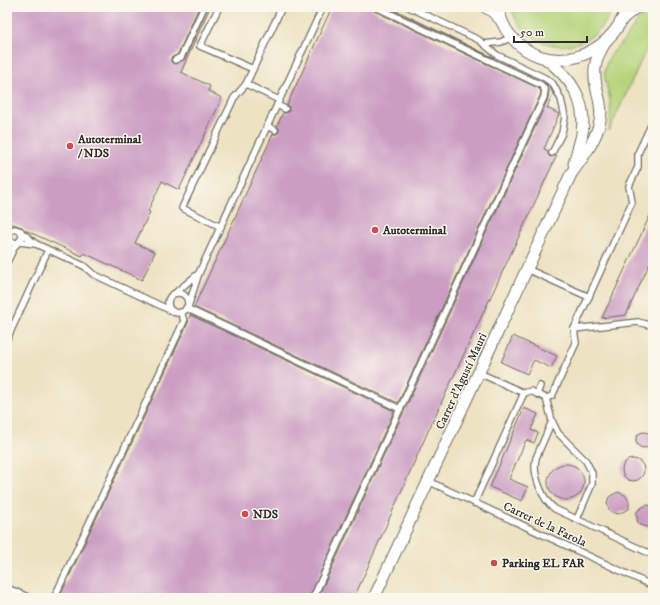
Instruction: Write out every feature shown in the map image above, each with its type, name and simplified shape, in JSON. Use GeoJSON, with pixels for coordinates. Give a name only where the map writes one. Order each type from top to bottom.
{"type":"FeatureCollection","features":[{"type":"Feature","properties":{"kind":"street"},"geometry":{"type":"LineString","coordinates":[[485,7],[491,10],[521,46],[545,58],[560,69],[570,81],[580,100],[582,135],[571,174]]}},
{"type":"Feature","properties":{"kind":"street"},"geometry":{"type":"LineString","coordinates":[[497,7],[502,22]]}},
{"type":"Feature","properties":{"kind":"street"},"geometry":{"type":"LineString","coordinates":[[623,18],[626,7]]}},
{"type":"Feature","properties":{"kind":"street"},"geometry":{"type":"LineString","coordinates":[[571,174],[591,144],[600,121],[600,105],[594,74],[597,58],[606,41],[623,18],[637,7]]}},
{"type":"Feature","properties":{"kind":"street"},"geometry":{"type":"LineString","coordinates":[[545,58],[560,60],[578,57],[596,50],[606,41]]}},
{"type":"Feature","properties":{"kind":"street","name":"Carrer d'Agustí Mauri"},"geometry":{"type":"LineString","coordinates":[[374,598],[571,174]]}},
{"type":"Feature","properties":{"kind":"lane"},"geometry":{"type":"LineString","coordinates":[[175,60],[181,57],[204,7]]}},
{"type":"Feature","properties":{"kind":"lane"},"geometry":{"type":"LineString","coordinates":[[218,7],[200,46],[253,70]]}},
{"type":"Feature","properties":{"kind":"lane"},"geometry":{"type":"LineString","coordinates":[[221,227],[182,208],[234,98],[246,84],[282,7]]}},
{"type":"Feature","properties":{"kind":"lane"},"geometry":{"type":"LineString","coordinates":[[185,309],[199,273],[323,7]]}},
{"type":"Feature","properties":{"kind":"lane"},"geometry":{"type":"LineString","coordinates":[[313,598],[544,97],[545,90],[541,85],[376,7]]}},
{"type":"Feature","properties":{"kind":"lane"},"geometry":{"type":"LineString","coordinates":[[409,7],[479,40],[497,55],[549,80],[557,90],[561,99],[565,117],[562,134],[552,152]]}},
{"type":"Feature","properties":{"kind":"lane"},"geometry":{"type":"LineString","coordinates":[[484,44],[501,42],[512,37]]}},
{"type":"Feature","properties":{"kind":"lane"},"geometry":{"type":"LineString","coordinates":[[246,84],[278,102],[285,109]]}},
{"type":"Feature","properties":{"kind":"lane"},"geometry":{"type":"LineString","coordinates":[[479,373],[524,393],[531,392],[546,398],[552,396],[576,343],[574,329],[632,202],[629,186],[638,167],[638,153],[653,121]]}},
{"type":"Feature","properties":{"kind":"lane"},"geometry":{"type":"LineString","coordinates":[[267,126],[275,130]]}},
{"type":"Feature","properties":{"kind":"lane"},"geometry":{"type":"LineString","coordinates":[[7,227],[19,229],[36,244],[84,266],[94,274],[174,312],[185,309],[400,409]]}},
{"type":"Feature","properties":{"kind":"lane"},"geometry":{"type":"LineString","coordinates":[[14,229],[10,231],[8,237],[12,242],[36,244]]}},
{"type":"Feature","properties":{"kind":"lane"},"geometry":{"type":"LineString","coordinates":[[7,262],[18,242],[22,238],[22,233]]}},
{"type":"Feature","properties":{"kind":"lane"},"geometry":{"type":"LineString","coordinates":[[7,339],[48,250]]}},
{"type":"Feature","properties":{"kind":"lane"},"geometry":{"type":"LineString","coordinates":[[527,269],[589,297]]}},
{"type":"Feature","properties":{"kind":"lane"},"geometry":{"type":"LineString","coordinates":[[174,312],[169,307],[169,300],[199,273]]}},
{"type":"Feature","properties":{"kind":"lane"},"geometry":{"type":"LineString","coordinates":[[53,598],[184,321],[185,309],[188,300],[184,295],[174,294],[160,302],[153,302]]}},
{"type":"Feature","properties":{"kind":"lane"},"geometry":{"type":"LineString","coordinates":[[574,329],[638,322],[653,326]]}},
{"type":"Feature","properties":{"kind":"lane"},"geometry":{"type":"LineString","coordinates":[[537,394],[540,386]]}},
{"type":"Feature","properties":{"kind":"lane"},"geometry":{"type":"LineString","coordinates":[[474,503],[524,393]]}},
{"type":"Feature","properties":{"kind":"lane"},"geometry":{"type":"LineString","coordinates":[[546,398],[552,421],[558,433],[586,461],[592,473],[592,484],[576,519]]}},
{"type":"Feature","properties":{"kind":"lane"},"geometry":{"type":"LineString","coordinates":[[552,421],[536,458],[535,470],[546,502],[554,509],[653,555]]}},
{"type":"Feature","properties":{"kind":"lane","name":"Carrer de la Farola"},"geometry":{"type":"LineString","coordinates":[[428,481],[653,586]]}},
{"type":"Feature","properties":{"kind":"lane"},"geometry":{"type":"LineString","coordinates":[[7,588],[30,598]]}},
{"type":"Feature","properties":{"kind":"green space"},"geometry":{"type":"Polygon","coordinates":[[[511,7],[612,7],[604,24],[592,36],[577,43],[562,46],[546,43],[531,36],[519,24],[511,7]]]}},
{"type":"Feature","properties":{"kind":"green space"},"geometry":{"type":"Polygon","coordinates":[[[653,9],[653,35],[609,131],[610,101],[605,77],[605,67],[613,53],[639,19],[653,9]]]}},
{"type":"Feature","properties":{"kind":"building","name":"Autoterminal / NDS"},"geometry":{"type":"Polygon","coordinates":[[[7,7],[199,7],[178,54],[171,58],[171,62],[175,64],[185,59],[208,7],[210,7],[181,72],[210,86],[208,91],[222,98],[179,190],[162,181],[148,211],[150,212],[135,243],[155,252],[142,280],[84,253],[82,256],[25,230],[22,227],[7,222],[7,7]]]}},
{"type":"Feature","properties":{"kind":"building","name":"Autoterminal"},"geometry":{"type":"Polygon","coordinates":[[[332,7],[372,7],[374,11],[538,88],[541,91],[398,403],[194,307],[273,134],[277,134],[279,132],[279,128],[277,126],[283,113],[287,113],[289,111],[289,107],[287,105],[332,7]]]}},
{"type":"Feature","properties":{"kind":"building"},"geometry":{"type":"Polygon","coordinates":[[[386,7],[389,7],[494,58],[386,7]]]}},
{"type":"Feature","properties":{"kind":"building"},"geometry":{"type":"Polygon","coordinates":[[[545,83],[550,87],[553,94],[547,108],[559,114],[544,149],[548,151],[550,157],[557,155],[429,429],[354,598],[318,598],[548,99],[549,89],[545,83]]]}},
{"type":"Feature","properties":{"kind":"building"},"geometry":{"type":"Polygon","coordinates":[[[653,209],[653,256],[626,315],[602,318],[653,209]]]}},
{"type":"Feature","properties":{"kind":"building","name":"NDS"},"geometry":{"type":"Polygon","coordinates":[[[190,315],[394,411],[309,598],[59,598],[188,323],[190,315]]]}},
{"type":"Feature","properties":{"kind":"building"},"geometry":{"type":"Polygon","coordinates":[[[513,336],[557,356],[551,368],[534,360],[527,374],[501,362],[513,336]]]}},
{"type":"Feature","properties":{"kind":"building"},"geometry":{"type":"Polygon","coordinates":[[[524,408],[538,414],[531,430],[538,433],[534,443],[526,440],[509,479],[528,487],[522,501],[490,487],[524,408]]]}},
{"type":"Feature","properties":{"kind":"building"},"geometry":{"type":"Polygon","coordinates":[[[644,432],[651,437],[652,440],[647,447],[644,448],[637,443],[636,440],[641,433],[644,432]]]}},
{"type":"Feature","properties":{"kind":"building"},"geometry":{"type":"Polygon","coordinates":[[[633,459],[641,462],[644,470],[641,478],[633,481],[625,478],[622,470],[625,462],[633,459]]]}},
{"type":"Feature","properties":{"kind":"building"},"geometry":{"type":"Polygon","coordinates":[[[570,464],[579,469],[583,475],[583,489],[579,495],[570,500],[562,500],[553,495],[549,489],[548,478],[553,469],[559,465],[570,464]]]}},
{"type":"Feature","properties":{"kind":"building"},"geometry":{"type":"Polygon","coordinates":[[[618,492],[625,495],[629,501],[629,509],[618,514],[609,510],[607,503],[609,497],[618,492]]]}},
{"type":"Feature","properties":{"kind":"building"},"geometry":{"type":"Polygon","coordinates":[[[647,505],[653,506],[653,526],[647,527],[638,523],[636,513],[647,505]]]}},
{"type":"Feature","properties":{"kind":"place","name":"Autoterminal / NDS"},"geometry":{"type":"Point","coordinates":[70,146]}},
{"type":"Feature","properties":{"kind":"place","name":"Autoterminal"},"geometry":{"type":"Point","coordinates":[375,230]}},
{"type":"Feature","properties":{"kind":"place","name":"NDS"},"geometry":{"type":"Point","coordinates":[245,514]}},
{"type":"Feature","properties":{"kind":"place","name":"Parking EL FAR"},"geometry":{"type":"Point","coordinates":[494,563]}}]}
